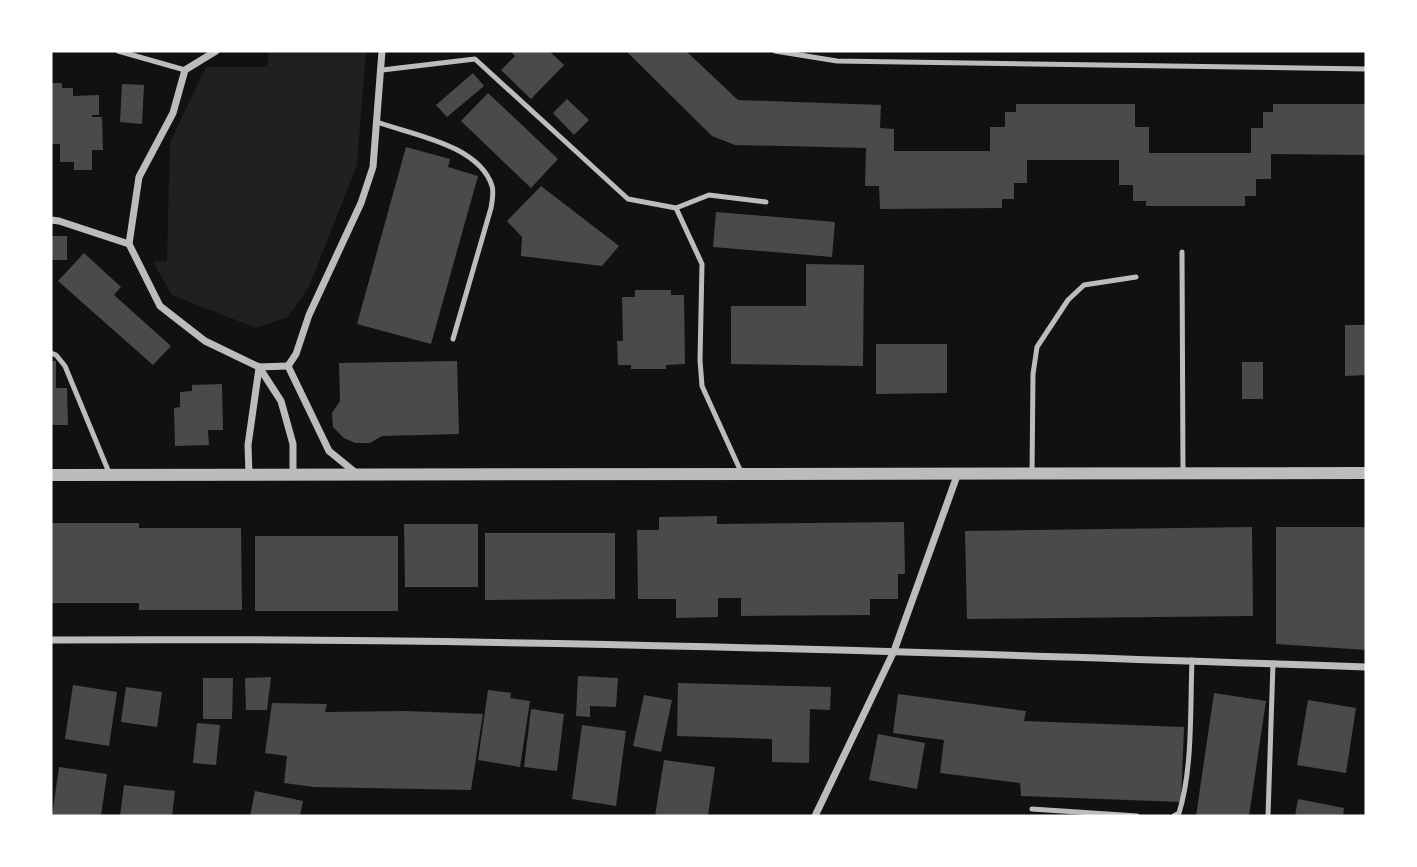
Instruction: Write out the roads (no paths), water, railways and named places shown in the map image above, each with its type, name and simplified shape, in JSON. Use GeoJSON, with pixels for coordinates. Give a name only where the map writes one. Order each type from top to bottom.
{"type":"FeatureCollection","features":[{"type":"Feature","properties":{"kind":"street"},"geometry":{"type":"LineString","coordinates":[[216,51],[185,70],[173,113],[139,177],[128,244],[160,306],[205,341],[259,367],[288,366]]}},
{"type":"Feature","properties":{"kind":"street"},"geometry":{"type":"LineString","coordinates":[[288,366],[296,354],[309,316],[361,203],[373,167],[382,51]]}},
{"type":"Feature","properties":{"kind":"street"},"geometry":{"type":"LineString","coordinates":[[51,220],[128,244]]}},
{"type":"Feature","properties":{"kind":"street"},"geometry":{"type":"LineString","coordinates":[[288,366],[328,451],[358,474]]}},
{"type":"Feature","properties":{"kind":"street"},"geometry":{"type":"LineString","coordinates":[[249,474],[248,444],[259,367]]}},
{"type":"Feature","properties":{"kind":"street"},"geometry":{"type":"LineString","coordinates":[[259,367],[281,401],[293,444],[293,474]]}},
{"type":"Feature","properties":{"kind":"street"},"geometry":{"type":"LineString","coordinates":[[815,816],[894,650],[958,473]]}},
{"type":"Feature","properties":{"kind":"street"},"geometry":{"type":"LineString","coordinates":[[51,475],[1366,473]]}},
{"type":"Feature","properties":{"kind":"street"},"geometry":{"type":"LineString","coordinates":[[51,640],[195,639],[894,650],[1366,667]]}},
{"type":"Feature","properties":{"kind":"lane"},"geometry":{"type":"LineString","coordinates":[[118,51],[185,70]]}},
{"type":"Feature","properties":{"kind":"lane"},"geometry":{"type":"LineString","coordinates":[[475,51],[475,59],[628,199],[676,208],[709,195],[766,202]]}},
{"type":"Feature","properties":{"kind":"lane"},"geometry":{"type":"LineString","coordinates":[[775,51],[837,61],[1366,69]]}},
{"type":"Feature","properties":{"kind":"lane"},"geometry":{"type":"LineString","coordinates":[[382,70],[475,59]]}},
{"type":"Feature","properties":{"kind":"lane"},"geometry":{"type":"LineString","coordinates":[[377,122],[462,151],[478,162],[493,187],[491,208],[453,339]]}},
{"type":"Feature","properties":{"kind":"lane"},"geometry":{"type":"LineString","coordinates":[[676,208],[702,264],[702,386],[743,474]]}},
{"type":"Feature","properties":{"kind":"lane"},"geometry":{"type":"LineString","coordinates":[[1182,253],[1182,474]]}},
{"type":"Feature","properties":{"kind":"lane"},"geometry":{"type":"LineString","coordinates":[[1032,473],[1033,374],[1037,346],[1069,300],[1084,285],[1136,277]]}},
{"type":"Feature","properties":{"kind":"lane"},"geometry":{"type":"LineString","coordinates":[[51,353],[65,366],[110,475]]}},
{"type":"Feature","properties":{"kind":"lane"},"geometry":{"type":"LineString","coordinates":[[1174,816],[1179,813],[1183,799],[1190,738],[1192,660]]}},
{"type":"Feature","properties":{"kind":"lane"},"geometry":{"type":"LineString","coordinates":[[1268,816],[1273,663]]}},
{"type":"Feature","properties":{"kind":"lane"},"geometry":{"type":"LineString","coordinates":[[1032,809],[1137,816]]}}]}
